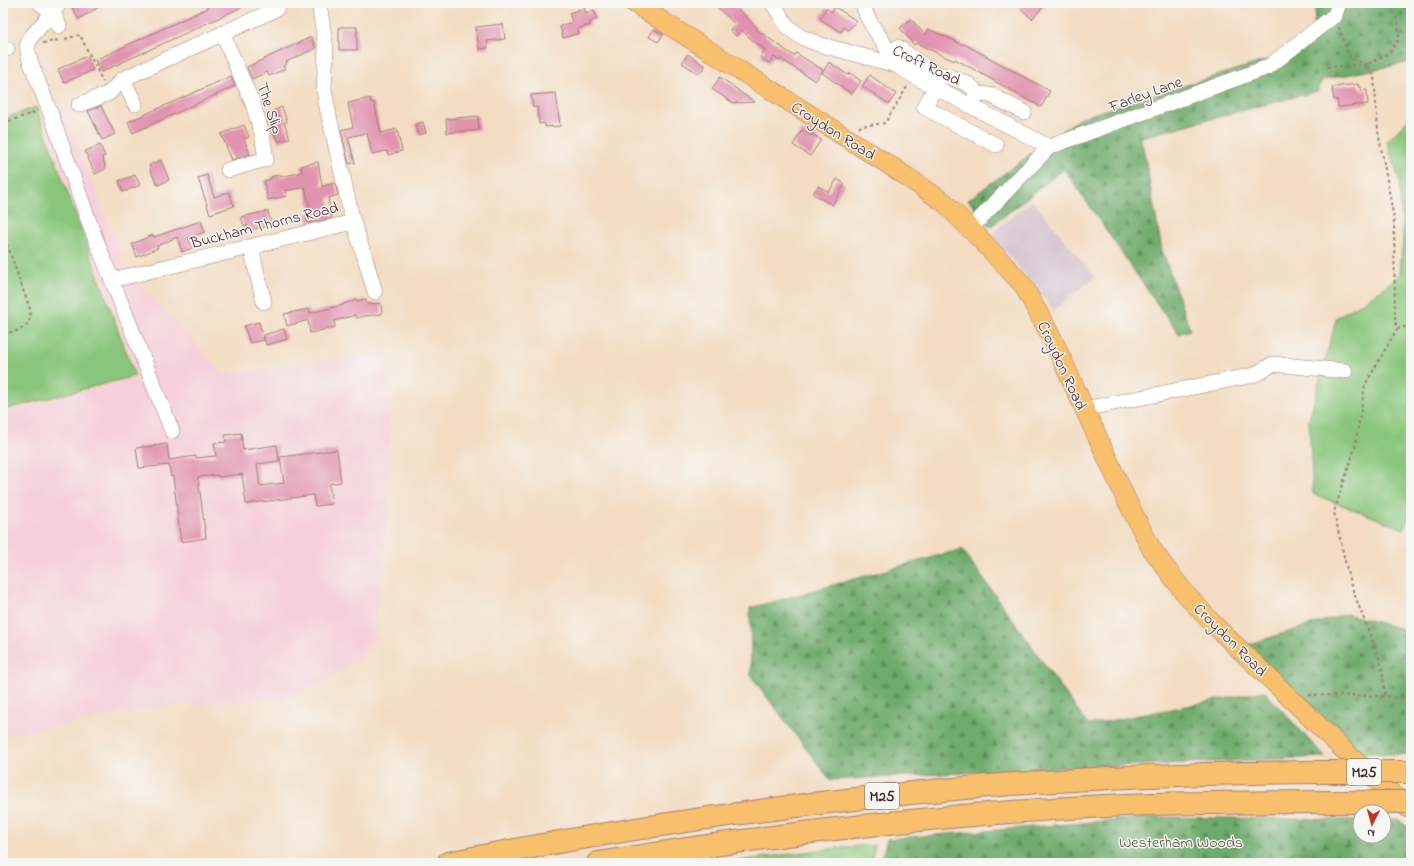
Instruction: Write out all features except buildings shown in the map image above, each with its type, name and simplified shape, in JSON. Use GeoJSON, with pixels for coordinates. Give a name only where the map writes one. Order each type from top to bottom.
{"type":"FeatureCollection","features":[{"type":"Feature","properties":{"kind":"highway","name":"M25"},"geometry":{"type":"LineString","coordinates":[[448,863],[665,824],[783,807],[917,792],[1095,779],[1215,774],[1409,772]]}},
{"type":"Feature","properties":{"kind":"highway","name":"M25"},"geometry":{"type":"LineString","coordinates":[[598,863],[779,836],[891,823],[1003,813],[1182,803],[1411,802]]}},
{"type":"Feature","properties":{"kind":"main road","name":"Croydon Road"},"geometry":{"type":"LineString","coordinates":[[634,3],[850,140],[945,203],[1023,285],[1052,338],[1126,500],[1151,548],[1183,591],[1214,625],[1350,756],[1411,811]]}},
{"type":"Feature","properties":{"kind":"street"},"geometry":{"type":"LineString","coordinates":[[40,3],[42,6],[57,7]]}},
{"type":"Feature","properties":{"kind":"street"},"geometry":{"type":"LineString","coordinates":[[79,105],[109,93],[123,79],[270,12],[277,8],[279,3]]}},
{"type":"Feature","properties":{"kind":"street","name":"Buckham Thorns Road"},"geometry":{"type":"LineString","coordinates":[[112,280],[348,223],[352,218],[324,88],[326,49],[319,3]]}},
{"type":"Feature","properties":{"kind":"street","name":"Croft Road"},"geometry":{"type":"LineString","coordinates":[[769,3],[788,27],[801,37],[818,44],[896,65],[936,87],[973,100],[1049,147]]}},
{"type":"Feature","properties":{"kind":"street"},"geometry":{"type":"LineString","coordinates":[[863,3],[873,28],[896,65]]}},
{"type":"Feature","properties":{"kind":"street"},"geometry":{"type":"LineString","coordinates":[[57,7],[59,26]]}},
{"type":"Feature","properties":{"kind":"street"},"geometry":{"type":"LineString","coordinates":[[57,7],[32,36],[27,46],[30,61],[49,109],[73,179],[172,431]]}},
{"type":"Feature","properties":{"kind":"street","name":"Farley Lane"},"geometry":{"type":"LineString","coordinates":[[970,229],[1049,147],[1268,67],[1337,8]]}},
{"type":"Feature","properties":{"kind":"street","name":"The Slip"},"geometry":{"type":"LineString","coordinates":[[222,33],[253,104],[262,134],[266,159],[228,170]]}},
{"type":"Feature","properties":{"kind":"street"},"geometry":{"type":"LineString","coordinates":[[898,47],[921,65],[934,72],[969,85],[975,90],[973,100],[990,95],[1024,112]]}},
{"type":"Feature","properties":{"kind":"street"},"geometry":{"type":"LineString","coordinates":[[123,79],[135,104]]}},
{"type":"Feature","properties":{"kind":"street"},"geometry":{"type":"LineString","coordinates":[[936,87],[924,107],[996,145]]}},
{"type":"Feature","properties":{"kind":"street"},"geometry":{"type":"LineString","coordinates":[[352,218],[375,292]]}},
{"type":"Feature","properties":{"kind":"street"},"geometry":{"type":"LineString","coordinates":[[260,245],[255,247],[253,257],[264,302]]}},
{"type":"Feature","properties":{"kind":"street"},"geometry":{"type":"LineString","coordinates":[[1084,409],[1254,375],[1273,364],[1345,371]]}},
{"type":"Feature","properties":{"kind":"path"},"geometry":{"type":"LineString","coordinates":[[1327,67],[1366,65],[1389,53],[1399,38],[1398,21],[1388,3]]}},
{"type":"Feature","properties":{"kind":"path"},"geometry":{"type":"LineString","coordinates":[[1337,8],[1349,57],[1366,65],[1374,75],[1378,131],[1394,219],[1395,317],[1397,329],[1365,385],[1355,447],[1334,512],[1350,583],[1382,666],[1385,696]]}},
{"type":"Feature","properties":{"kind":"path"},"geometry":{"type":"LineString","coordinates":[[27,46],[80,36],[109,93]]}},
{"type":"Feature","properties":{"kind":"path"},"geometry":{"type":"LineString","coordinates":[[850,140],[861,126],[885,123],[914,76]]}},
{"type":"Feature","properties":{"kind":"path"},"geometry":{"type":"LineString","coordinates":[[3,123],[38,111],[49,109]]}},
{"type":"Feature","properties":{"kind":"path"},"geometry":{"type":"LineString","coordinates":[[3,233],[31,315],[28,325],[3,334]]}},
{"type":"Feature","properties":{"kind":"path"},"geometry":{"type":"LineString","coordinates":[[1397,329],[1411,325]]}},
{"type":"Feature","properties":{"kind":"path"},"geometry":{"type":"LineString","coordinates":[[1286,694],[1385,696],[1411,700]]}},
{"type":"Feature","properties":{"kind":"shaded area"},"geometry":{"type":"Polygon","coordinates":[[[62,107],[128,272],[224,374],[386,353],[390,438],[386,535],[374,639],[362,657],[319,683],[282,699],[164,706],[3,736],[3,414],[139,377],[42,116],[62,107]]]}},
{"type":"Feature","properties":{"kind":"shaded area"},"geometry":{"type":"Polygon","coordinates":[[[1032,200],[1095,277],[1054,310],[991,234],[1032,200]]]}},
{"type":"Feature","properties":{"kind":"green space"},"geometry":{"type":"Polygon","coordinates":[[[1316,3],[1411,3],[1411,62],[1322,80],[1318,91],[1141,137],[1162,250],[1190,330],[1179,334],[1064,169],[990,227],[968,200],[1080,118],[1312,46],[1316,3]]]}},
{"type":"Feature","properties":{"kind":"green space"},"geometry":{"type":"Polygon","coordinates":[[[36,107],[135,376],[3,410],[3,119],[36,107]]]}},
{"type":"Feature","properties":{"kind":"green space"},"geometry":{"type":"Polygon","coordinates":[[[1411,117],[1411,512],[1404,529],[1313,494],[1309,420],[1337,317],[1378,292],[1400,274],[1403,238],[1399,181],[1387,141],[1411,117]]]}},
{"type":"Feature","properties":{"kind":"green space"},"geometry":{"type":"Polygon","coordinates":[[[962,549],[1088,725],[1264,691],[1325,757],[830,780],[751,676],[750,608],[962,549]]]}},
{"type":"Feature","properties":{"kind":"green space"},"geometry":{"type":"Polygon","coordinates":[[[1346,614],[1411,631],[1411,755],[1360,753],[1246,645],[1346,614]]]}},
{"type":"Feature","properties":{"kind":"green space","name":"Westerham Woods"},"geometry":{"type":"Polygon","coordinates":[[[1152,817],[1352,820],[1352,844],[1392,844],[1392,820],[1399,820],[1411,830],[1411,863],[880,863],[887,839],[1152,817]]]}},
{"type":"Feature","properties":{"kind":"green space"},"geometry":{"type":"Polygon","coordinates":[[[875,845],[871,863],[723,863],[844,847],[875,845]]]}}]}
